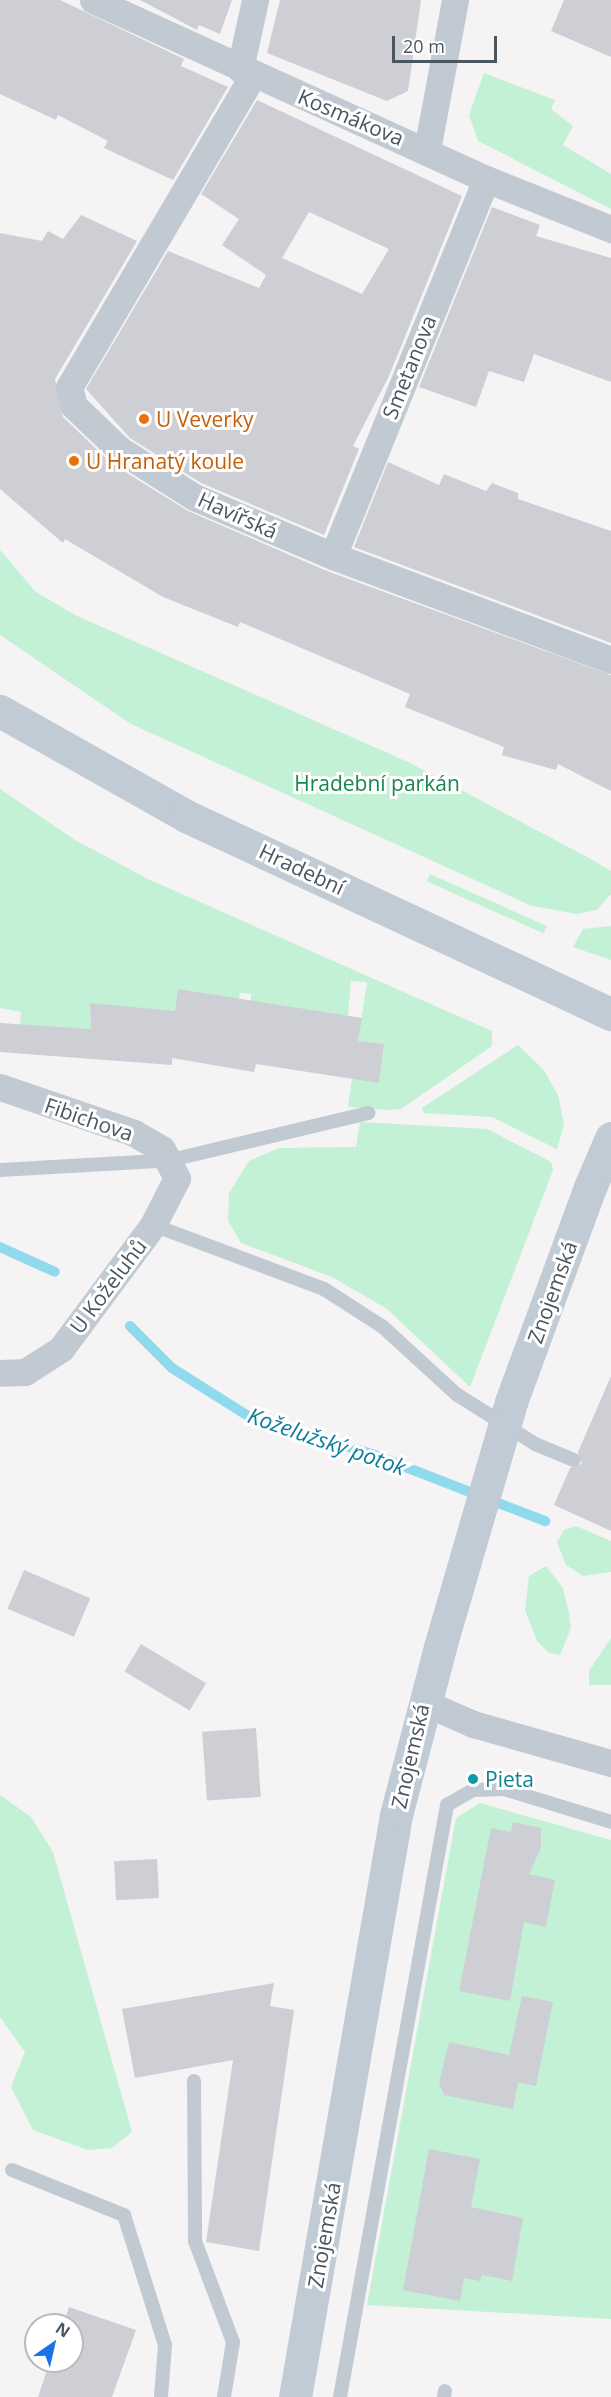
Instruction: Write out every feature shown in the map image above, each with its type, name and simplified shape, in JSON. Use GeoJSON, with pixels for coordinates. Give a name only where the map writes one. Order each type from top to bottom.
{"type":"FeatureCollection","features":[{"type":"Feature","properties":{"kind":"main road","name":"Hradební"},"geometry":{"type":"LineString","coordinates":[[0,711],[186,816],[611,1014]]}},
{"type":"Feature","properties":{"kind":"main road","name":"Znojemská"},"geometry":{"type":"LineString","coordinates":[[295,2397],[396,1815],[423,1702],[511,1402],[591,1185],[611,1138]]}},
{"type":"Feature","properties":{"kind":"street","name":"Kosmákova"},"geometry":{"type":"LineString","coordinates":[[93,0],[246,72],[427,150],[486,179],[611,228]]}},
{"type":"Feature","properties":{"kind":"street","name":"Havířská"},"geometry":{"type":"LineString","coordinates":[[255,0],[246,72],[69,387],[74,406],[120,450],[194,497],[333,556],[611,660]]}},
{"type":"Feature","properties":{"kind":"street"},"geometry":{"type":"LineString","coordinates":[[427,150],[455,0]]}},
{"type":"Feature","properties":{"kind":"street","name":"Smetanova"},"geometry":{"type":"LineString","coordinates":[[333,556],[486,179]]}},
{"type":"Feature","properties":{"kind":"street","name":"Fibichova"},"geometry":{"type":"LineString","coordinates":[[0,1087],[134,1133],[171,1160]]}},
{"type":"Feature","properties":{"kind":"street","name":"U Koželuhů"},"geometry":{"type":"LineString","coordinates":[[0,1373],[47,1363],[153,1225],[171,1196],[177,1178],[171,1160]]}},
{"type":"Feature","properties":{"kind":"street"},"geometry":{"type":"LineString","coordinates":[[423,1702],[473,1724],[611,1763]]}},
{"type":"Feature","properties":{"kind":"lane"},"geometry":{"type":"LineString","coordinates":[[0,1170],[171,1160],[368,1113]]}},
{"type":"Feature","properties":{"kind":"lane"},"geometry":{"type":"LineString","coordinates":[[153,1225],[324,1289],[383,1327],[456,1394],[535,1444],[574,1460]]}},
{"type":"Feature","properties":{"kind":"lane","name":"Znojemská"},"geometry":{"type":"LineString","coordinates":[[340,2397],[447,1805],[473,1790],[504,1789],[611,1822]]}},
{"type":"Feature","properties":{"kind":"lane"},"geometry":{"type":"LineString","coordinates":[[194,2081],[195,2241],[233,2342],[224,2397]]}},
{"type":"Feature","properties":{"kind":"lane"},"geometry":{"type":"LineString","coordinates":[[12,2170],[124,2215],[165,2345],[161,2397]]}},
{"type":"Feature","properties":{"kind":"green space"},"geometry":{"type":"Polygon","coordinates":[[[484,73],[555,100],[551,109],[573,126],[563,145],[611,174],[611,209],[478,141],[469,115],[484,73]]]}},
{"type":"Feature","properties":{"kind":"green space","name":"Hradební parkán"},"geometry":{"type":"Polygon","coordinates":[[[0,550],[36,592],[75,615],[408,762],[589,858],[611,871],[611,894],[597,910],[577,914],[532,906],[131,724],[0,635],[0,550]]]}},
{"type":"Feature","properties":{"kind":"green space"},"geometry":{"type":"Polygon","coordinates":[[[0,789],[75,840],[150,880],[492,1031],[492,1046],[401,1109],[389,1110],[348,1107],[352,1079],[379,1082],[384,1044],[358,1041],[367,982],[351,981],[346,1037],[251,1001],[251,994],[240,993],[234,1024],[210,995],[178,989],[179,1016],[90,1003],[91,1029],[20,1025],[21,1012],[0,1008],[0,789]]]}},
{"type":"Feature","properties":{"kind":"green space"},"geometry":{"type":"Polygon","coordinates":[[[430,874],[547,926],[544,933],[427,881],[430,874]]]}},
{"type":"Feature","properties":{"kind":"green space"},"geometry":{"type":"Polygon","coordinates":[[[611,926],[611,960],[573,947],[583,929],[611,926]]]}},
{"type":"Feature","properties":{"kind":"green space"},"geometry":{"type":"Polygon","coordinates":[[[518,1045],[544,1070],[558,1095],[564,1125],[557,1149],[492,1117],[424,1113],[422,1108],[518,1045]]]}},
{"type":"Feature","properties":{"kind":"green space"},"geometry":{"type":"Polygon","coordinates":[[[360,1122],[487,1129],[551,1162],[553,1170],[470,1387],[387,1309],[332,1277],[241,1243],[228,1221],[229,1193],[249,1161],[279,1148],[356,1147],[360,1122]]]}},
{"type":"Feature","properties":{"kind":"green space"},"geometry":{"type":"Polygon","coordinates":[[[576,1526],[611,1541],[611,1572],[583,1576],[566,1565],[557,1542],[564,1530],[576,1526]]]}},
{"type":"Feature","properties":{"kind":"green space"},"geometry":{"type":"Polygon","coordinates":[[[546,1566],[563,1588],[569,1613],[571,1628],[560,1655],[549,1653],[537,1641],[525,1610],[529,1576],[546,1566]]]}},
{"type":"Feature","properties":{"kind":"green space"},"geometry":{"type":"Polygon","coordinates":[[[611,1638],[611,1685],[589,1685],[589,1671],[611,1638]]]}},
{"type":"Feature","properties":{"kind":"green space"},"geometry":{"type":"Polygon","coordinates":[[[0,1795],[31,1817],[53,1852],[132,2132],[112,2148],[88,2150],[33,2130],[11,2087],[25,2052],[0,2017],[0,1795]]]}},
{"type":"Feature","properties":{"kind":"green space"},"geometry":{"type":"Polygon","coordinates":[[[480,1803],[611,1840],[611,2319],[367,2305],[456,1818],[480,1803]]]}},
{"type":"Feature","properties":{"kind":"building"},"geometry":{"type":"Polygon","coordinates":[[[0,0],[60,0],[184,59],[181,66],[228,87],[173,180],[104,148],[108,141],[58,115],[56,120],[0,94],[0,0]]]}},
{"type":"Feature","properties":{"kind":"building"},"geometry":{"type":"Polygon","coordinates":[[[140,0],[232,0],[220,34],[199,25],[197,30],[140,0]]]}},
{"type":"Feature","properties":{"kind":"building"},"geometry":{"type":"Polygon","coordinates":[[[280,0],[421,0],[408,91],[387,101],[267,53],[280,0]]]}},
{"type":"Feature","properties":{"kind":"building"},"geometry":{"type":"Polygon","coordinates":[[[564,0],[611,0],[611,57],[551,31],[564,0]]]}},
{"type":"Feature","properties":{"kind":"building"},"geometry":{"type":"Polygon","coordinates":[[[257,100],[462,196],[389,376],[353,446],[359,449],[324,535],[201,483],[130,438],[86,389],[168,251],[259,288],[266,275],[222,245],[239,219],[201,194],[257,100]],[[309,212],[282,258],[362,294],[389,249],[309,212]]]}},
{"type":"Feature","properties":{"kind":"building"},"geometry":{"type":"Polygon","coordinates":[[[492,207],[540,225],[536,236],[611,258],[611,382],[534,354],[524,382],[489,371],[476,407],[419,387],[492,207]]]}},
{"type":"Feature","properties":{"kind":"building"},"geometry":{"type":"Polygon","coordinates":[[[81,215],[137,241],[55,379],[63,417],[111,463],[188,511],[327,571],[611,675],[611,791],[558,764],[556,770],[502,755],[504,747],[405,707],[410,694],[240,622],[238,627],[163,597],[65,539],[63,543],[0,489],[0,233],[42,241],[48,231],[63,239],[81,215]]]}},
{"type":"Feature","properties":{"kind":"building"},"geometry":{"type":"Polygon","coordinates":[[[388,462],[439,485],[444,474],[486,491],[492,483],[518,493],[518,499],[611,531],[611,643],[354,547],[388,462]]]}},
{"type":"Feature","properties":{"kind":"building"},"geometry":{"type":"Polygon","coordinates":[[[178,989],[362,1018],[358,1041],[384,1044],[379,1083],[256,1064],[254,1072],[172,1058],[172,1065],[0,1052],[0,1023],[91,1029],[90,1003],[175,1011],[178,989]]]}},
{"type":"Feature","properties":{"kind":"building"},"geometry":{"type":"Polygon","coordinates":[[[611,1376],[611,1531],[554,1505],[570,1468],[582,1464],[578,1452],[611,1376]]]}},
{"type":"Feature","properties":{"kind":"building"},"geometry":{"type":"Polygon","coordinates":[[[24,1570],[90,1598],[74,1637],[8,1609],[24,1570]]]}},
{"type":"Feature","properties":{"kind":"building"},"geometry":{"type":"Polygon","coordinates":[[[141,1644],[206,1683],[190,1711],[125,1671],[141,1644]]]}},
{"type":"Feature","properties":{"kind":"building"},"geometry":{"type":"Polygon","coordinates":[[[256,1728],[261,1797],[207,1801],[202,1732],[256,1728]]]}},
{"type":"Feature","properties":{"kind":"building"},"geometry":{"type":"Polygon","coordinates":[[[513,1822],[541,1828],[541,1848],[529,1874],[555,1880],[546,1927],[524,1922],[510,2001],[459,1991],[491,1828],[511,1832],[513,1822]]]}},
{"type":"Feature","properties":{"kind":"building"},"geometry":{"type":"Polygon","coordinates":[[[157,1859],[159,1898],[116,1900],[114,1861],[157,1859]]]}},
{"type":"Feature","properties":{"kind":"building"},"geometry":{"type":"Polygon","coordinates":[[[274,1983],[270,2006],[294,2010],[259,2251],[206,2242],[233,2060],[135,2078],[122,2009],[274,1983]]]}},
{"type":"Feature","properties":{"kind":"building"},"geometry":{"type":"Polygon","coordinates":[[[522,1996],[553,2002],[536,2086],[518,2082],[513,2109],[444,2095],[439,2083],[449,2042],[509,2055],[522,1996]]]}},
{"type":"Feature","properties":{"kind":"building"},"geometry":{"type":"Polygon","coordinates":[[[429,2149],[480,2159],[471,2207],[523,2218],[512,2281],[482,2275],[480,2281],[464,2278],[460,2301],[403,2290],[429,2149]]]}},
{"type":"Feature","properties":{"kind":"building"},"geometry":{"type":"Polygon","coordinates":[[[69,2307],[136,2330],[112,2397],[38,2397],[46,2373],[84,2373],[84,2313],[67,2313],[69,2307]]]}},
{"type":"Feature","properties":{"kind":"waterway","name":"Koželužský potok"},"geometry":{"type":"LineString","coordinates":[[0,1247],[55,1272]]}},
{"type":"Feature","properties":{"kind":"waterway","name":"Koželužský potok"},"geometry":{"type":"LineString","coordinates":[[130,1326],[172,1368],[253,1419],[372,1454],[545,1521]]}},
{"type":"Feature","properties":{"kind":"place","name":"U Veverky"},"geometry":{"type":"Point","coordinates":[144,419]}},
{"type":"Feature","properties":{"kind":"place","name":"U Hranatý koule"},"geometry":{"type":"Point","coordinates":[74,461]}},
{"type":"Feature","properties":{"kind":"place","name":"Pieta"},"geometry":{"type":"Point","coordinates":[473,1779]}}]}
